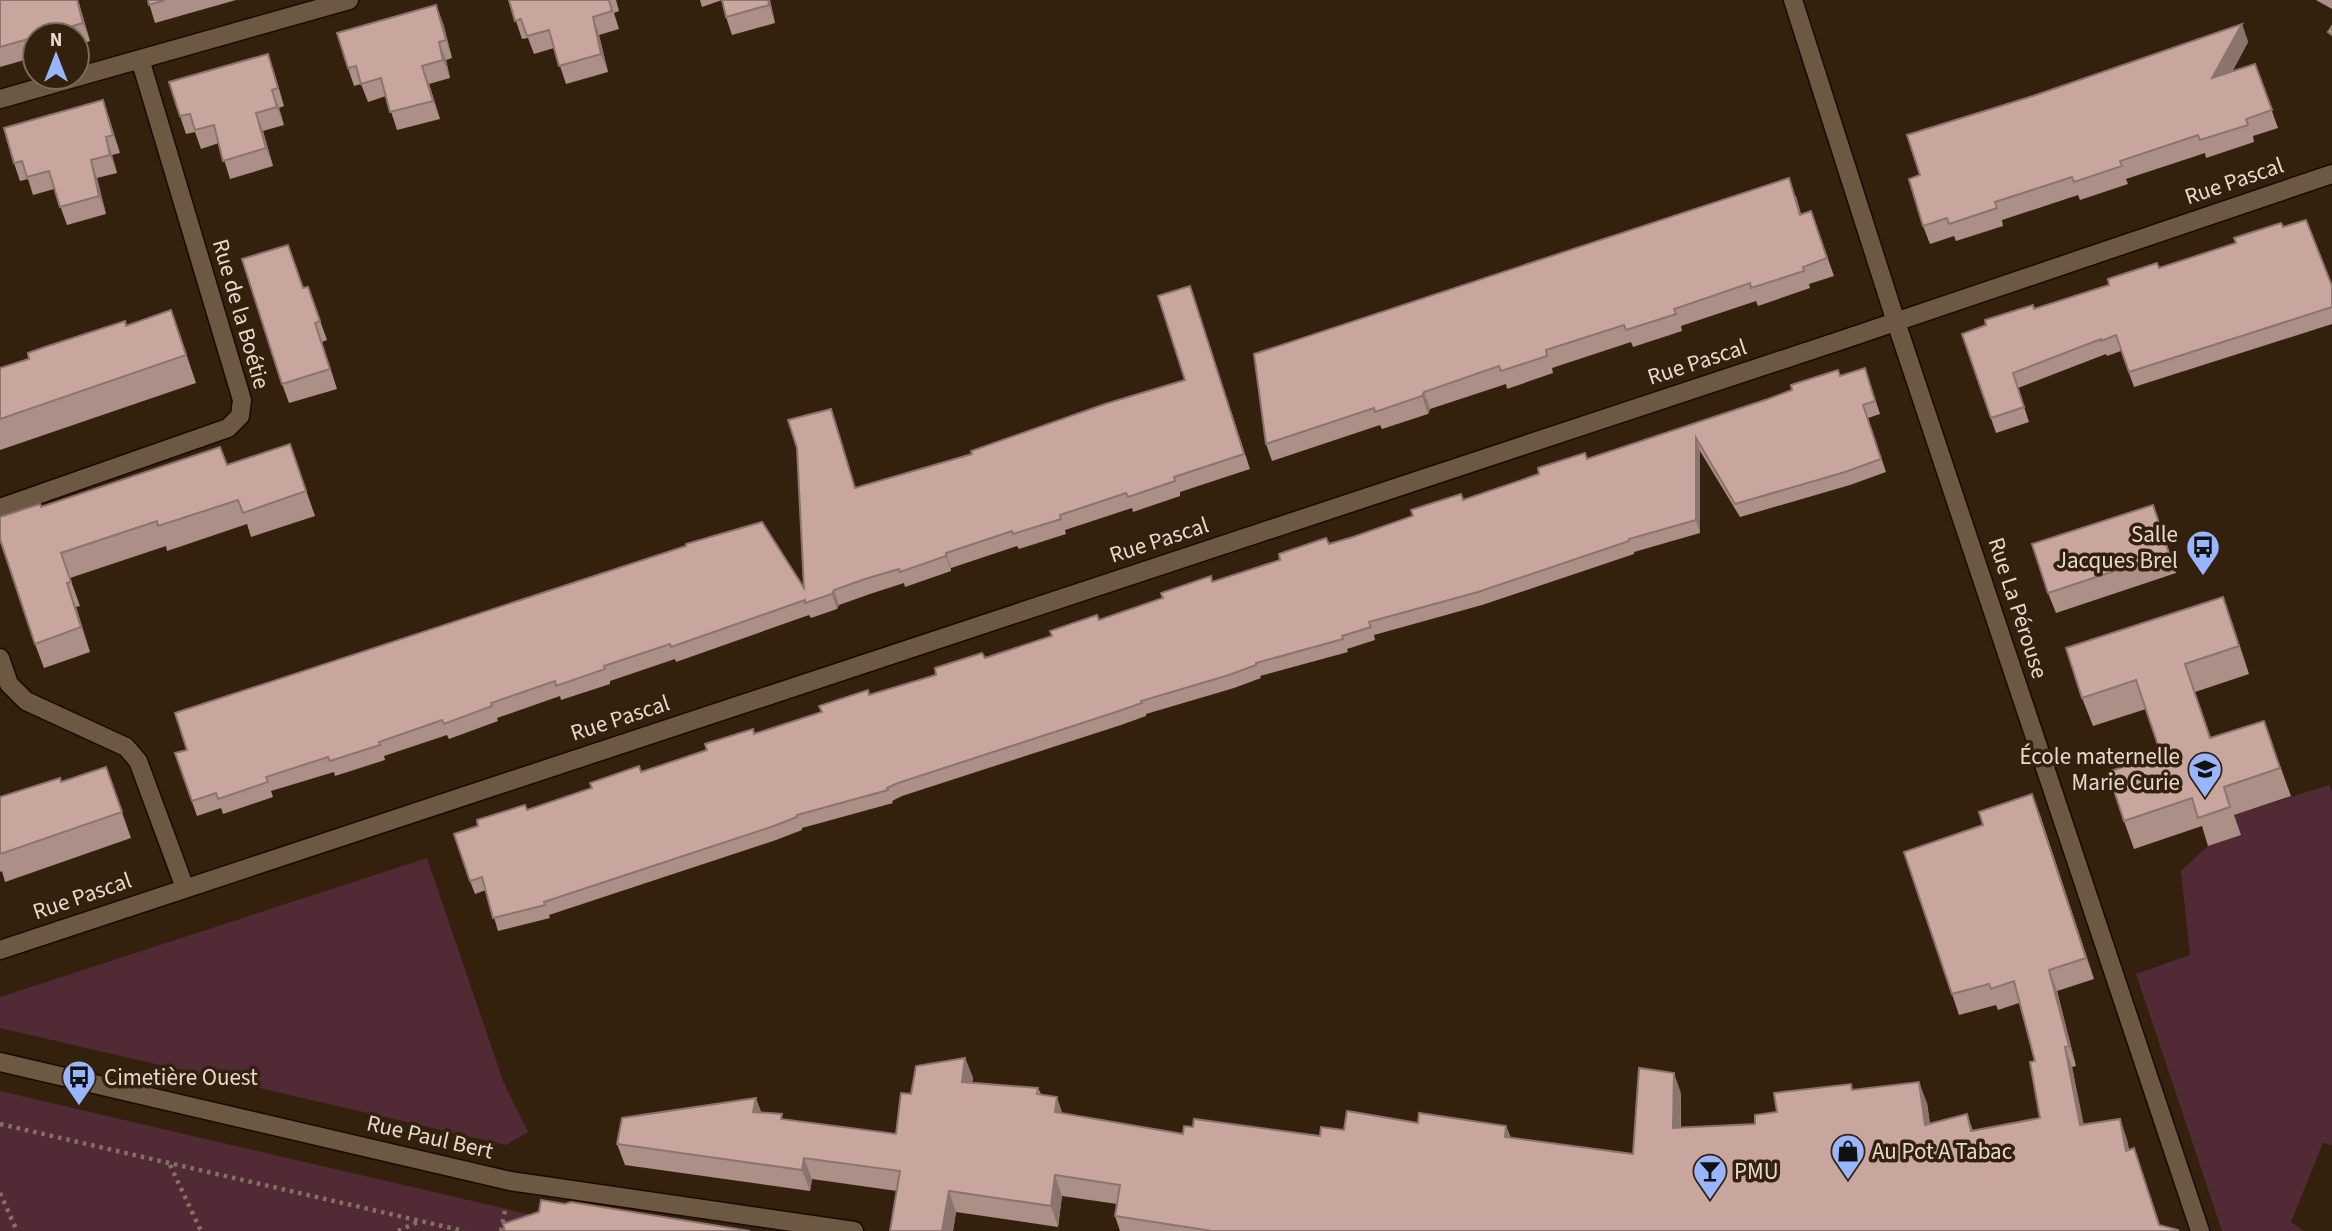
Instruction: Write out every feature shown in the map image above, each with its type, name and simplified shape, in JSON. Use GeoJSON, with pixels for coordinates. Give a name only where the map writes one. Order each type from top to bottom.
{"type":"FeatureCollection","features":[{"type":"Feature","properties":{"kind":"street"},"geometry":{"type":"LineString","coordinates":[[91,73],[349,0]]}},
{"type":"Feature","properties":{"kind":"street","name":"Rue La Pérouse"},"geometry":{"type":"LineString","coordinates":[[1793,0],[1896,322],[2200,1231]]}},
{"type":"Feature","properties":{"kind":"street","name":"Rue de la Boétie"},"geometry":{"type":"LineString","coordinates":[[0,508],[228,428],[240,416],[242,400],[140,59]]}},
{"type":"Feature","properties":{"kind":"street"},"geometry":{"type":"LineString","coordinates":[[0,99],[28,91]]}},
{"type":"Feature","properties":{"kind":"street","name":"Rue Pascal"},"geometry":{"type":"LineString","coordinates":[[0,950],[1896,322],[2332,174]]}},
{"type":"Feature","properties":{"kind":"street"},"geometry":{"type":"LineString","coordinates":[[0,658],[9,684],[26,701],[126,747],[138,761],[185,888]]}},
{"type":"Feature","properties":{"kind":"street","name":"Rue Paul Bert"},"geometry":{"type":"LineString","coordinates":[[0,1062],[510,1181],[854,1231]]}},
{"type":"Feature","properties":{"kind":"path"},"geometry":{"type":"LineString","coordinates":[[0,1124],[464,1231]]}},
{"type":"Feature","properties":{"kind":"path"},"geometry":{"type":"LineString","coordinates":[[170,1164],[201,1231]]}},
{"type":"Feature","properties":{"kind":"path"},"geometry":{"type":"LineString","coordinates":[[0,1193],[17,1231]]}},
{"type":"Feature","properties":{"kind":"path"},"geometry":{"type":"LineString","coordinates":[[398,1231],[420,1221]]}},
{"type":"Feature","properties":{"kind":"shaded area"},"geometry":{"type":"Polygon","coordinates":[[[2329,785],[2332,791],[2332,1145],[2323,1143],[2291,1222],[2304,1231],[2222,1231],[2136,974],[2190,955],[2181,871],[2208,846],[2240,835],[2234,815],[2329,785]]]}},
{"type":"Feature","properties":{"kind":"shaded area"},"geometry":{"type":"Polygon","coordinates":[[[427,858],[503,1081],[528,1132],[506,1145],[0,1028],[0,997],[427,858]]]}},
{"type":"Feature","properties":{"kind":"shaded area"},"geometry":{"type":"Polygon","coordinates":[[[0,1091],[532,1215],[538,1231],[0,1231],[0,1091]]]}},
{"type":"Feature","properties":{"kind":"building"},"geometry":{"type":"Polygon","coordinates":[[[0,0],[77,0],[82,21],[21,21],[21,41],[0,47],[0,0]]]}},
{"type":"Feature","properties":{"kind":"building"},"geometry":{"type":"Polygon","coordinates":[[[148,0],[165,0],[149,5],[148,0]]]}},
{"type":"Feature","properties":{"kind":"building"},"geometry":{"type":"Polygon","coordinates":[[[509,0],[609,0],[612,11],[593,17],[601,54],[559,66],[549,30],[527,36],[521,19],[515,21],[509,0]]]}},
{"type":"Feature","properties":{"kind":"building"},"geometry":{"type":"Polygon","coordinates":[[[722,0],[768,0],[769,5],[726,17],[722,0]]]}},
{"type":"Feature","properties":{"kind":"building"},"geometry":{"type":"Polygon","coordinates":[[[436,5],[446,40],[439,42],[443,60],[422,66],[433,101],[390,112],[381,78],[361,84],[356,66],[348,68],[337,33],[436,5]]]}},
{"type":"Feature","properties":{"kind":"building"},"geometry":{"type":"Polygon","coordinates":[[[2242,24],[2212,78],[2255,64],[2272,110],[2246,119],[2248,125],[2200,140],[2198,135],[2120,161],[2122,166],[2074,182],[2072,177],[1995,202],[1997,208],[1949,224],[1947,218],[1923,226],[1909,179],[1920,175],[1907,135],[2033,96],[2242,24]]]}},
{"type":"Feature","properties":{"kind":"building"},"geometry":{"type":"Polygon","coordinates":[[[268,54],[278,88],[272,90],[277,107],[256,113],[266,148],[223,161],[214,125],[195,130],[190,114],[180,116],[169,82],[268,54]]]}},
{"type":"Feature","properties":{"kind":"building"},"geometry":{"type":"Polygon","coordinates":[[[103,100],[113,135],[106,137],[110,155],[91,160],[99,196],[60,207],[49,171],[27,177],[22,161],[14,163],[4,128],[103,100]]]}},
{"type":"Feature","properties":{"kind":"building"},"geometry":{"type":"Polygon","coordinates":[[[1789,178],[1800,215],[1811,211],[1827,258],[1803,267],[1804,271],[1751,288],[1750,283],[1674,309],[1676,314],[1626,330],[1624,325],[1546,350],[1547,356],[1501,371],[1499,366],[1375,412],[1374,408],[1266,444],[1254,354],[1789,178]]]}},
{"type":"Feature","properties":{"kind":"building"},"geometry":{"type":"Polygon","coordinates":[[[2306,220],[2332,286],[2332,307],[2129,372],[2116,335],[2101,339],[2013,373],[2024,407],[1991,418],[1962,334],[1986,325],[1985,320],[2033,305],[2034,309],[2109,285],[2108,279],[2157,263],[2159,268],[2236,243],[2234,238],[2281,223],[2283,227],[2306,220]]]}},
{"type":"Feature","properties":{"kind":"building"},"geometry":{"type":"Polygon","coordinates":[[[288,245],[303,288],[308,287],[320,321],[315,323],[330,369],[282,384],[242,259],[288,245]]]}},
{"type":"Feature","properties":{"kind":"building"},"geometry":{"type":"Polygon","coordinates":[[[1190,286],[1244,454],[1174,477],[1175,481],[1128,497],[1126,493],[1060,515],[1061,519],[1013,534],[1012,531],[900,572],[899,569],[865,579],[834,590],[832,594],[805,603],[805,600],[671,647],[670,644],[604,666],[605,669],[556,686],[555,681],[491,703],[492,706],[444,724],[442,720],[379,742],[380,745],[330,761],[328,757],[266,777],[268,782],[218,799],[216,793],[192,801],[175,753],[187,750],[175,713],[686,544],[762,522],[804,588],[797,448],[788,420],[831,409],[855,488],[972,454],[971,451],[1105,404],[1185,380],[1158,296],[1190,286]]]}},
{"type":"Feature","properties":{"kind":"building"},"geometry":{"type":"Polygon","coordinates":[[[171,310],[186,355],[0,419],[0,368],[29,359],[28,353],[45,347],[125,321],[126,326],[171,310]]]}},
{"type":"Feature","properties":{"kind":"building"},"geometry":{"type":"Polygon","coordinates":[[[1865,368],[1875,401],[1863,405],[1881,459],[1735,504],[1696,438],[1696,520],[1629,539],[1478,592],[1369,622],[1371,627],[1342,636],[1343,639],[1256,663],[1229,675],[1141,701],[1142,703],[1116,712],[898,783],[887,788],[888,790],[797,815],[771,827],[544,902],[545,905],[493,918],[482,877],[470,881],[454,834],[478,826],[477,820],[525,805],[527,810],[592,788],[590,783],[639,766],[641,772],[707,750],[705,744],[753,729],[754,734],[822,712],[819,706],[868,690],[869,695],[936,675],[935,668],[982,653],[985,658],[1052,636],[1050,631],[1097,615],[1099,620],[1163,598],[1161,593],[1211,576],[1212,582],[1280,560],[1279,554],[1326,538],[1329,544],[1353,537],[1413,516],[1411,510],[1461,494],[1463,500],[1539,474],[1538,468],[1585,453],[1587,459],[1768,399],[1792,390],[1791,385],[1838,370],[1840,376],[1865,368]]]}},
{"type":"Feature","properties":{"kind":"building"},"geometry":{"type":"Polygon","coordinates":[[[290,444],[306,491],[243,513],[238,500],[158,526],[157,521],[61,553],[81,627],[35,644],[0,539],[0,517],[40,504],[41,507],[220,447],[227,465],[290,444]]]}},
{"type":"Feature","properties":{"kind":"building"},"geometry":{"type":"Polygon","coordinates":[[[2153,505],[2169,553],[2048,593],[2032,544],[2153,505]]]}},
{"type":"Feature","properties":{"kind":"building"},"geometry":{"type":"Polygon","coordinates":[[[2223,597],[2239,646],[2185,664],[2210,738],[2264,721],[2280,768],[2224,787],[2230,807],[2198,818],[2192,798],[2124,821],[2108,772],[2161,754],[2136,680],[2082,698],[2066,648],[2223,597]]]}},
{"type":"Feature","properties":{"kind":"building"},"geometry":{"type":"Polygon","coordinates":[[[106,767],[122,812],[0,854],[0,797],[60,778],[61,782],[106,767]]]}},
{"type":"Feature","properties":{"kind":"building"},"geometry":{"type":"Polygon","coordinates":[[[2032,794],[2086,958],[2049,970],[2069,1046],[2065,1047],[2080,1125],[2120,1119],[2126,1151],[2134,1148],[2159,1225],[2178,1231],[1212,1231],[1115,1216],[1120,1185],[1055,1175],[1051,1206],[949,1191],[942,1231],[890,1231],[900,1171],[804,1158],[802,1170],[617,1144],[622,1118],[756,1098],[753,1112],[782,1114],[781,1119],[896,1134],[901,1093],[911,1094],[916,1066],[965,1058],[962,1082],[1038,1088],[1037,1094],[1057,1097],[1055,1112],[1183,1134],[1184,1126],[1193,1127],[1194,1119],[1320,1136],[1321,1127],[1344,1130],[1347,1111],[1418,1123],[1419,1113],[1506,1126],[1505,1137],[1633,1154],[1639,1068],[1674,1073],[1673,1128],[1755,1124],[1755,1115],[1777,1112],[1774,1093],[1851,1084],[1852,1090],[1919,1082],[1925,1125],[1967,1114],[1971,1131],[2040,1118],[2030,1062],[2035,1061],[2014,981],[1991,989],[1989,984],[1952,994],[1904,852],[1983,825],[1979,812],[2032,794]]]}},
{"type":"Feature","properties":{"kind":"building"},"geometry":{"type":"Polygon","coordinates":[[[541,1200],[565,1204],[571,1202],[750,1231],[505,1231],[503,1224],[539,1212],[541,1200]]]}},
{"type":"Feature","properties":{"kind":"place","name":"Salle Jacques Brel"},"geometry":{"type":"Point","coordinates":[2203,577]}},
{"type":"Feature","properties":{"kind":"place","name":"École maternelle Marie Curie"},"geometry":{"type":"Point","coordinates":[2205,799]}},
{"type":"Feature","properties":{"kind":"place","name":"Cimetière Ouest"},"geometry":{"type":"Point","coordinates":[79,1107]}},
{"type":"Feature","properties":{"kind":"place","name":"Au Pot A Tabac"},"geometry":{"type":"Point","coordinates":[1848,1181]}},
{"type":"Feature","properties":{"kind":"place","name":"PMU"},"geometry":{"type":"Point","coordinates":[1710,1201]}}]}
